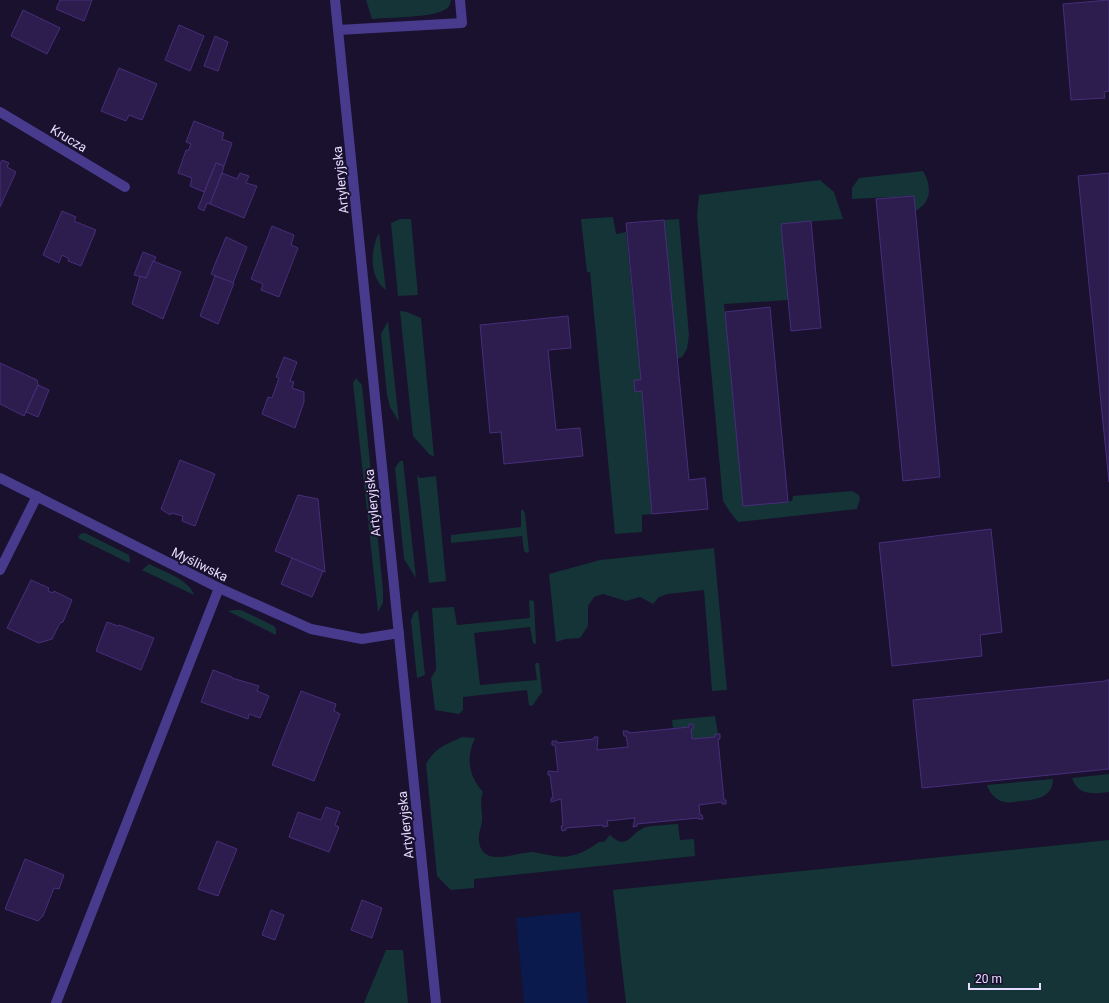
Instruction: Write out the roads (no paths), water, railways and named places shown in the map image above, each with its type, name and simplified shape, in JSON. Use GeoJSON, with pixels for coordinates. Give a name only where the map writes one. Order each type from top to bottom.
{"type":"FeatureCollection","features":[{"type":"Feature","properties":{"kind":"street","name":"Artyleryjska"},"geometry":{"type":"LineString","coordinates":[[335,0],[436,1003]]}},
{"type":"Feature","properties":{"kind":"street"},"geometry":{"type":"LineString","coordinates":[[338,30],[462,23],[460,0]]}},
{"type":"Feature","properties":{"kind":"street","name":"Krucza"},"geometry":{"type":"LineString","coordinates":[[0,112],[125,187]]}},
{"type":"Feature","properties":{"kind":"street","name":"Myśliwska"},"geometry":{"type":"LineString","coordinates":[[0,478],[219,588],[311,629],[362,639],[399,633]]}},
{"type":"Feature","properties":{"kind":"street"},"geometry":{"type":"LineString","coordinates":[[0,570],[37,496]]}},
{"type":"Feature","properties":{"kind":"street"},"geometry":{"type":"LineString","coordinates":[[56,1003],[219,588]]}},
{"type":"Feature","properties":{"kind":"water"},"geometry":{"type":"Polygon","coordinates":[[[580,912],[588,1003],[524,1003],[516,918],[580,912]]]}}]}
